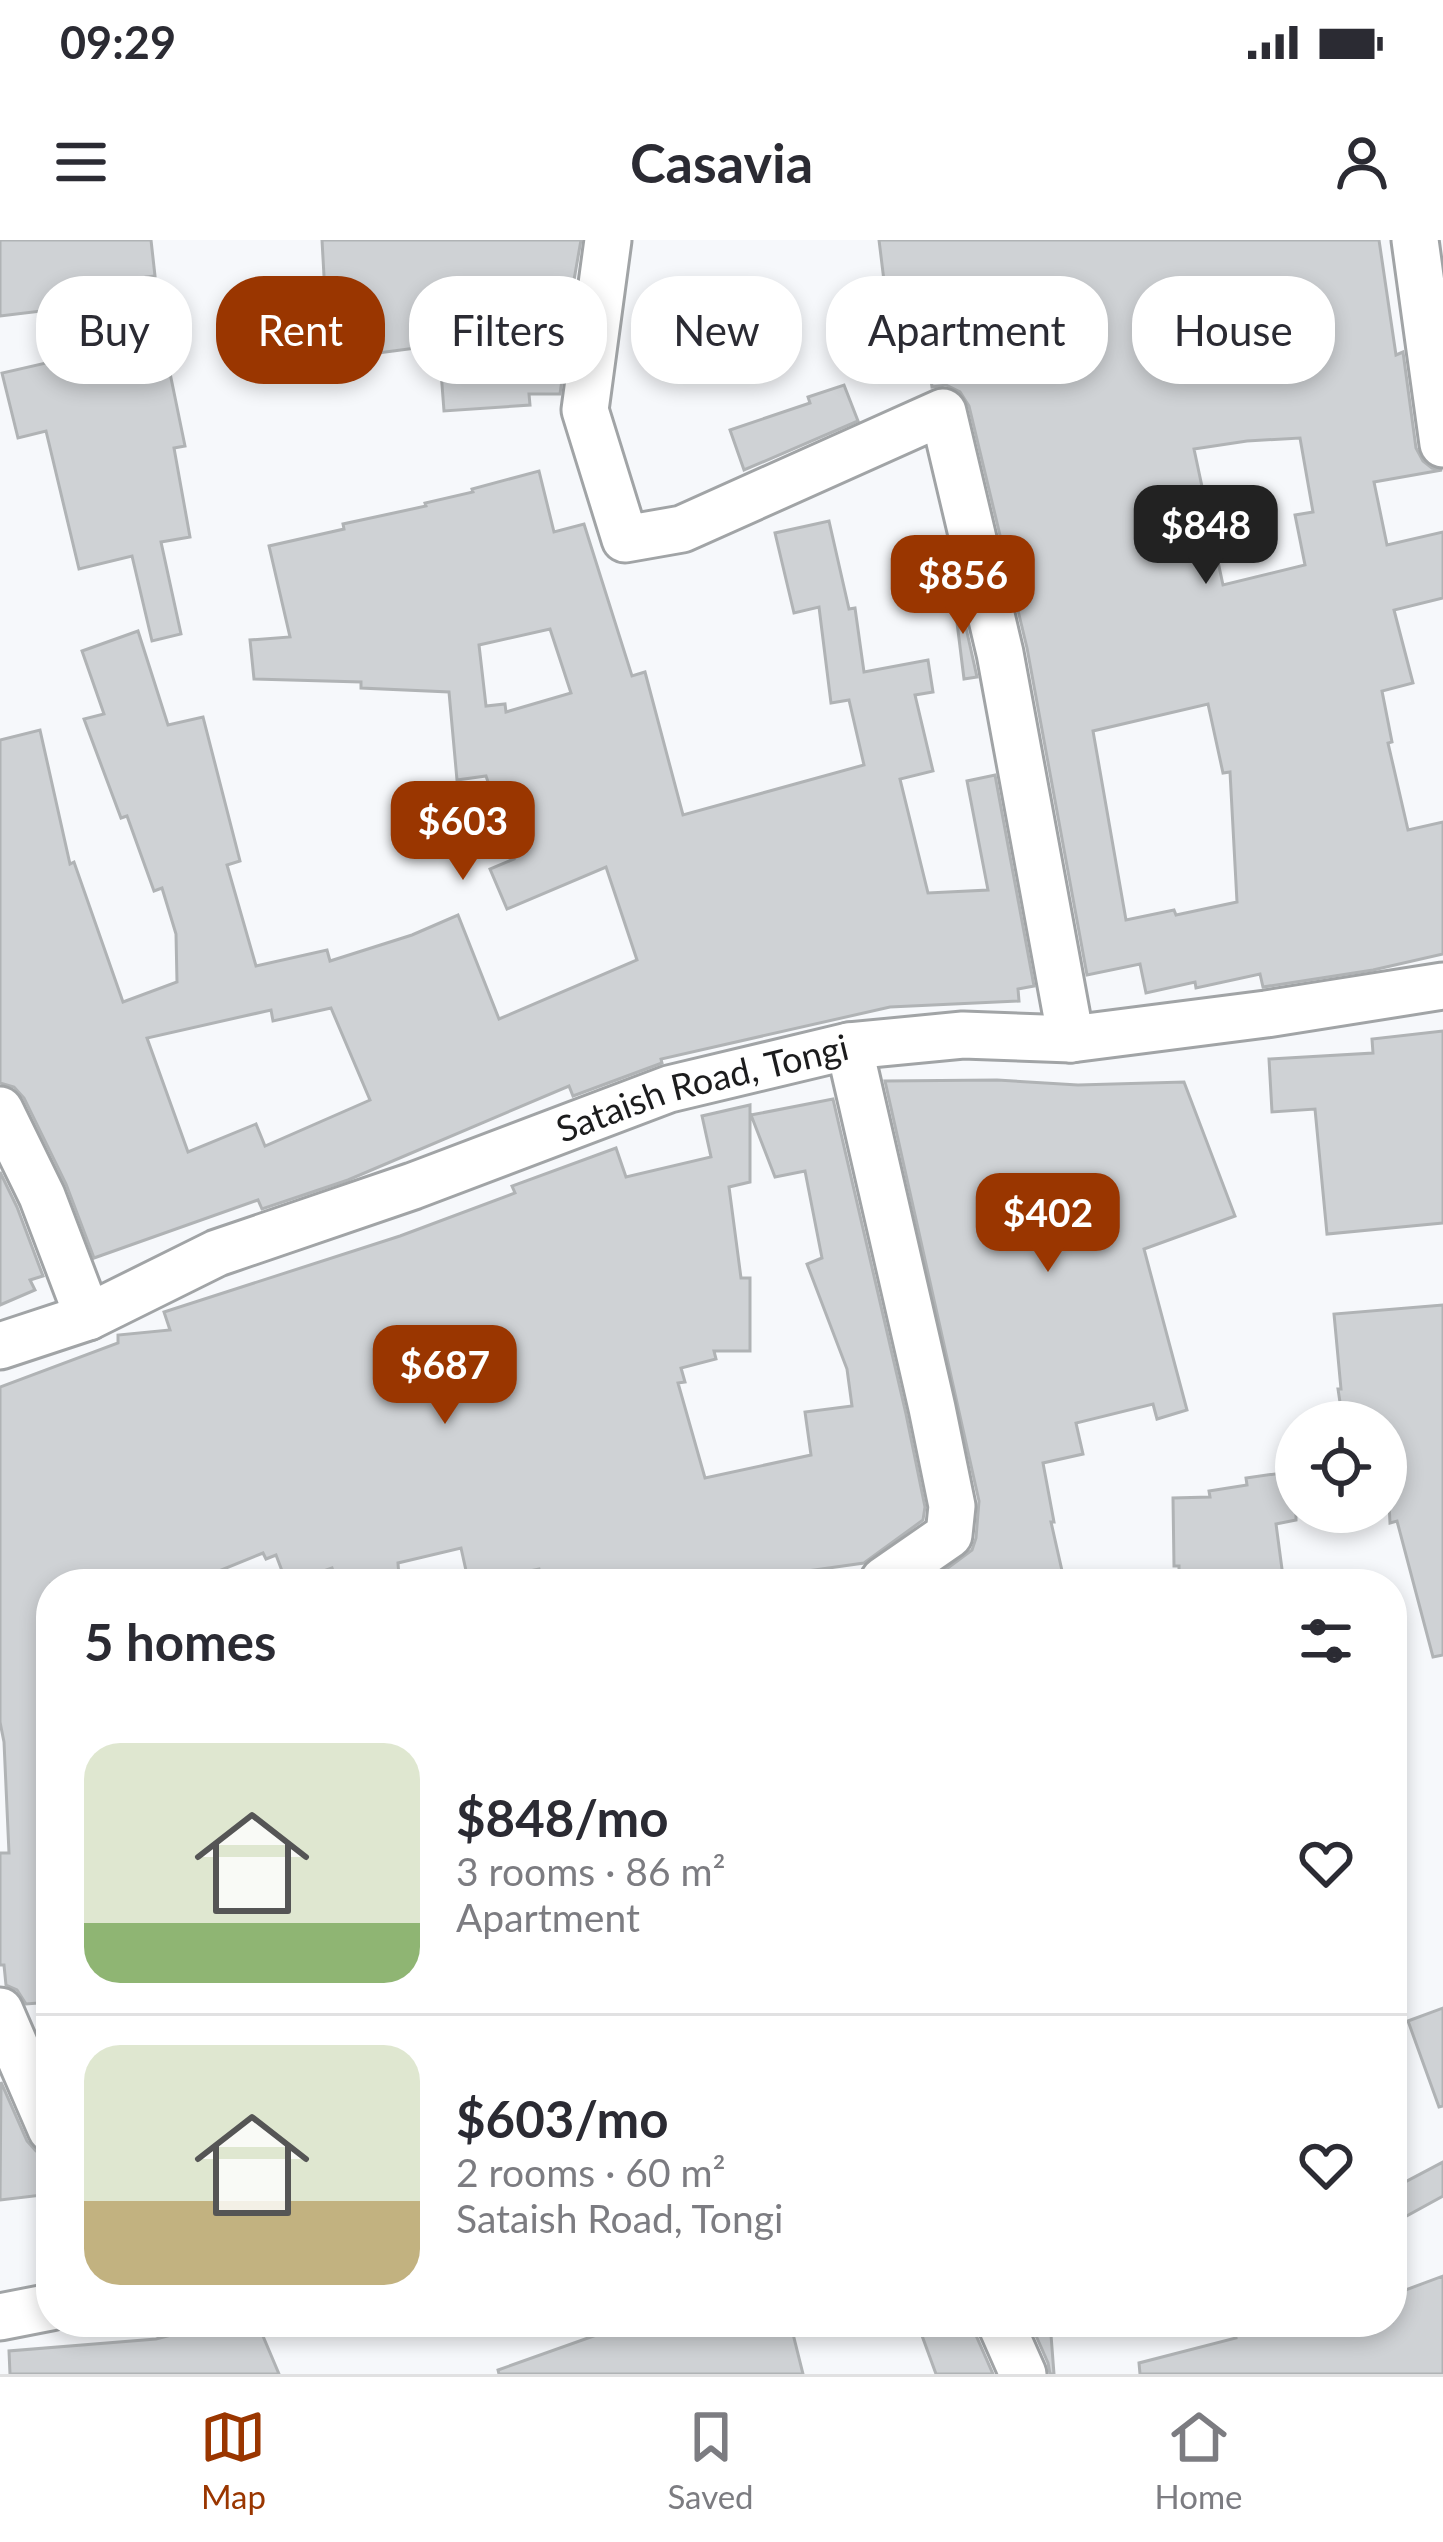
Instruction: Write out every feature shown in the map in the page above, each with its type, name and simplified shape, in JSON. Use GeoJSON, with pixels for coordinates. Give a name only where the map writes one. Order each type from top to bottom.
{"type":"FeatureCollection","features":[{"type":"Feature","properties":{"kind":"street"},"geometry":{"type":"LineString","coordinates":[[608,240],[584,410],[625,538],[682,529],[943,412],[1000,653],[1071,1039]]}},
{"type":"Feature","properties":{"kind":"street"},"geometry":{"type":"LineString","coordinates":[[1415,240],[1443,444]]}},
{"type":"Feature","properties":{"kind":"street","name":"Sataish Road, Tongi"},"geometry":{"type":"LineString","coordinates":[[0,1346],[88,1317],[217,1253],[413,1186],[669,1089],[849,1046],[963,1035],[1071,1039],[1443,986]]}},
{"type":"Feature","properties":{"kind":"street"},"geometry":{"type":"LineString","coordinates":[[849,1046],[952,1506],[949,1535],[900,1569]]}},
{"type":"Feature","properties":{"kind":"street"},"geometry":{"type":"LineString","coordinates":[[0,1111],[42,1196],[88,1317]]}},
{"type":"Feature","properties":{"kind":"street"},"geometry":{"type":"LineString","coordinates":[[0,2011],[36,2094]]}},
{"type":"Feature","properties":{"kind":"street"},"geometry":{"type":"LineString","coordinates":[[0,2317],[36,2310]]}},
{"type":"Feature","properties":{"kind":"street"},"geometry":{"type":"LineString","coordinates":[[1007,2337],[1023,2374]]}},
{"type":"Feature","properties":{"kind":"building"},"geometry":{"type":"Polygon","coordinates":[[[0,240],[151,240],[155,276],[36,276],[36,312],[0,316],[0,240]]]}},
{"type":"Feature","properties":{"kind":"building"},"geometry":{"type":"Polygon","coordinates":[[[322,240],[581,240],[575,276],[409,276],[409,349],[385,352],[385,276],[324,276],[322,240]]]}},
{"type":"Feature","properties":{"kind":"building"},"geometry":{"type":"Polygon","coordinates":[[[879,240],[1379,240],[1396,355],[1403,352],[1416,448],[1423,461],[1442,470],[1374,482],[1387,545],[1443,532],[1443,598],[1394,610],[1413,683],[1382,691],[1392,742],[1388,743],[1408,830],[1443,822],[1443,954],[1263,987],[1260,974],[1146,993],[1140,964],[1087,975],[1027,648],[969,406],[960,392],[946,385],[932,384],[1108,384],[1108,276],[883,276],[879,240]],[[1300,438],[1194,449],[1223,585],[1305,565],[1295,515],[1313,512],[1300,438]],[[1208,704],[1093,731],[1126,920],[1237,902],[1230,772],[1223,773],[1208,704]]]}},
{"type":"Feature","properties":{"kind":"building"},"geometry":{"type":"Polygon","coordinates":[[[36,365],[36,384],[172,384],[185,446],[174,448],[190,537],[161,542],[181,634],[152,641],[132,556],[79,569],[46,431],[18,438],[2,373],[36,365]]]}},
{"type":"Feature","properties":{"kind":"building"},"geometry":{"type":"Polygon","coordinates":[[[442,384],[561,384],[560,394],[529,394],[530,405],[444,411],[442,384]]]}},
{"type":"Feature","properties":{"kind":"building"},"geometry":{"type":"Polygon","coordinates":[[[844,385],[858,421],[744,470],[730,430],[810,403],[808,397],[844,385]]]}},
{"type":"Feature","properties":{"kind":"building"},"geometry":{"type":"Polygon","coordinates":[[[539,471],[554,532],[584,524],[632,676],[645,672],[683,815],[864,765],[849,700],[831,703],[819,607],[794,613],[775,533],[829,521],[849,609],[855,608],[864,672],[928,660],[933,692],[915,695],[933,771],[900,779],[928,893],[988,890],[967,781],[995,775],[1034,986],[1018,989],[1019,1001],[890,1007],[661,1059],[662,1063],[573,1096],[569,1086],[348,1180],[262,1209],[258,1200],[94,1258],[66,1184],[24,1098],[14,1087],[0,1083],[0,740],[40,730],[70,864],[74,862],[123,1002],[177,982],[176,934],[162,888],[154,891],[84,719],[104,714],[82,651],[138,631],[168,725],[203,717],[240,861],[227,865],[256,966],[327,950],[330,961],[458,915],[499,1019],[637,960],[606,867],[507,909],[490,869],[514,859],[486,776],[457,780],[449,692],[361,688],[361,682],[254,679],[250,640],[290,637],[269,546],[426,506],[539,471]],[[550,629],[479,645],[486,706],[505,704],[506,712],[571,693],[550,629]],[[331,1008],[273,1021],[271,1010],[147,1038],[188,1152],[256,1124],[265,1146],[370,1100],[331,1008]]]}},
{"type":"Feature","properties":{"kind":"building"},"geometry":{"type":"Polygon","coordinates":[[[954,574],[977,677],[964,679],[954,574]]]}},
{"type":"Feature","properties":{"kind":"building"},"geometry":{"type":"Polygon","coordinates":[[[1443,1031],[1443,1223],[1327,1234],[1315,1109],[1272,1112],[1269,1059],[1373,1053],[1372,1039],[1443,1031]]]}},
{"type":"Feature","properties":{"kind":"building"},"geometry":{"type":"Polygon","coordinates":[[[885,1081],[1184,1082],[1235,1216],[1144,1249],[1187,1410],[1157,1419],[1153,1404],[1076,1423],[1083,1454],[1043,1463],[1062,1569],[946,1569],[972,1550],[979,1501],[885,1081]]]}},
{"type":"Feature","properties":{"kind":"building"},"geometry":{"type":"Polygon","coordinates":[[[833,1099],[906,1414],[925,1507],[923,1520],[864,1563],[821,1569],[466,1569],[461,1548],[398,1563],[398,1569],[281,1569],[276,1555],[266,1559],[263,1553],[224,1569],[36,1569],[36,2003],[26,2004],[17,1990],[6,1985],[4,1965],[0,1965],[0,1853],[9,1853],[0,1722],[0,1387],[118,1343],[118,1335],[170,1330],[164,1312],[400,1236],[515,1193],[512,1186],[616,1148],[626,1177],[711,1157],[702,1116],[750,1105],[750,1182],[729,1187],[741,1278],[750,1278],[750,1351],[714,1351],[716,1359],[681,1368],[685,1382],[678,1383],[705,1478],[811,1455],[805,1412],[852,1406],[847,1369],[807,1264],[822,1258],[805,1171],[775,1177],[751,1115],[833,1099]]]}},
{"type":"Feature","properties":{"kind":"building"},"geometry":{"type":"Polygon","coordinates":[[[0,1172],[43,1276],[30,1280],[35,1290],[0,1305],[0,1172]]]}},
{"type":"Feature","properties":{"kind":"building"},"geometry":{"type":"Polygon","coordinates":[[[1443,1305],[1443,1655],[1433,1657],[1400,1533],[1407,1533],[1407,1401],[1340,1401],[1334,1314],[1443,1305]]]}},
{"type":"Feature","properties":{"kind":"building"},"geometry":{"type":"Polygon","coordinates":[[[1275,1474],[1275,1533],[1282,1569],[1174,1566],[1173,1498],[1210,1497],[1209,1491],[1247,1485],[1246,1478],[1275,1474]]]}},
{"type":"Feature","properties":{"kind":"building"},"geometry":{"type":"Polygon","coordinates":[[[1443,2008],[1443,2106],[1439,2107],[1408,2021],[1443,2008]]]}},
{"type":"Feature","properties":{"kind":"building"},"geometry":{"type":"Polygon","coordinates":[[[1,2082],[36,2151],[36,2196],[0,2200],[1,2082]]]}},
{"type":"Feature","properties":{"kind":"building"},"geometry":{"type":"Polygon","coordinates":[[[1443,2162],[1443,2196],[1407,2216],[1407,2181],[1443,2162]]]}},
{"type":"Feature","properties":{"kind":"building"},"geometry":{"type":"Polygon","coordinates":[[[1443,2276],[1443,2374],[1140,2374],[1139,2363],[1236,2337],[1407,2337],[1407,2289],[1443,2276]]]}},
{"type":"Feature","properties":{"kind":"building"},"geometry":{"type":"Polygon","coordinates":[[[263,2337],[279,2374],[10,2374],[9,2351],[156,2339],[263,2337]]]}},
{"type":"Feature","properties":{"kind":"building"},"geometry":{"type":"Polygon","coordinates":[[[591,2337],[794,2337],[803,2374],[499,2374],[498,2370],[591,2337]]]}},
{"type":"Feature","properties":{"kind":"building"},"geometry":{"type":"Polygon","coordinates":[[[922,2337],[977,2337],[993,2374],[936,2374],[922,2337]]]}},
{"type":"Feature","properties":{"kind":"building"},"geometry":{"type":"Polygon","coordinates":[[[1037,2337],[1051,2337],[1054,2374],[1037,2337]]]}}]}
